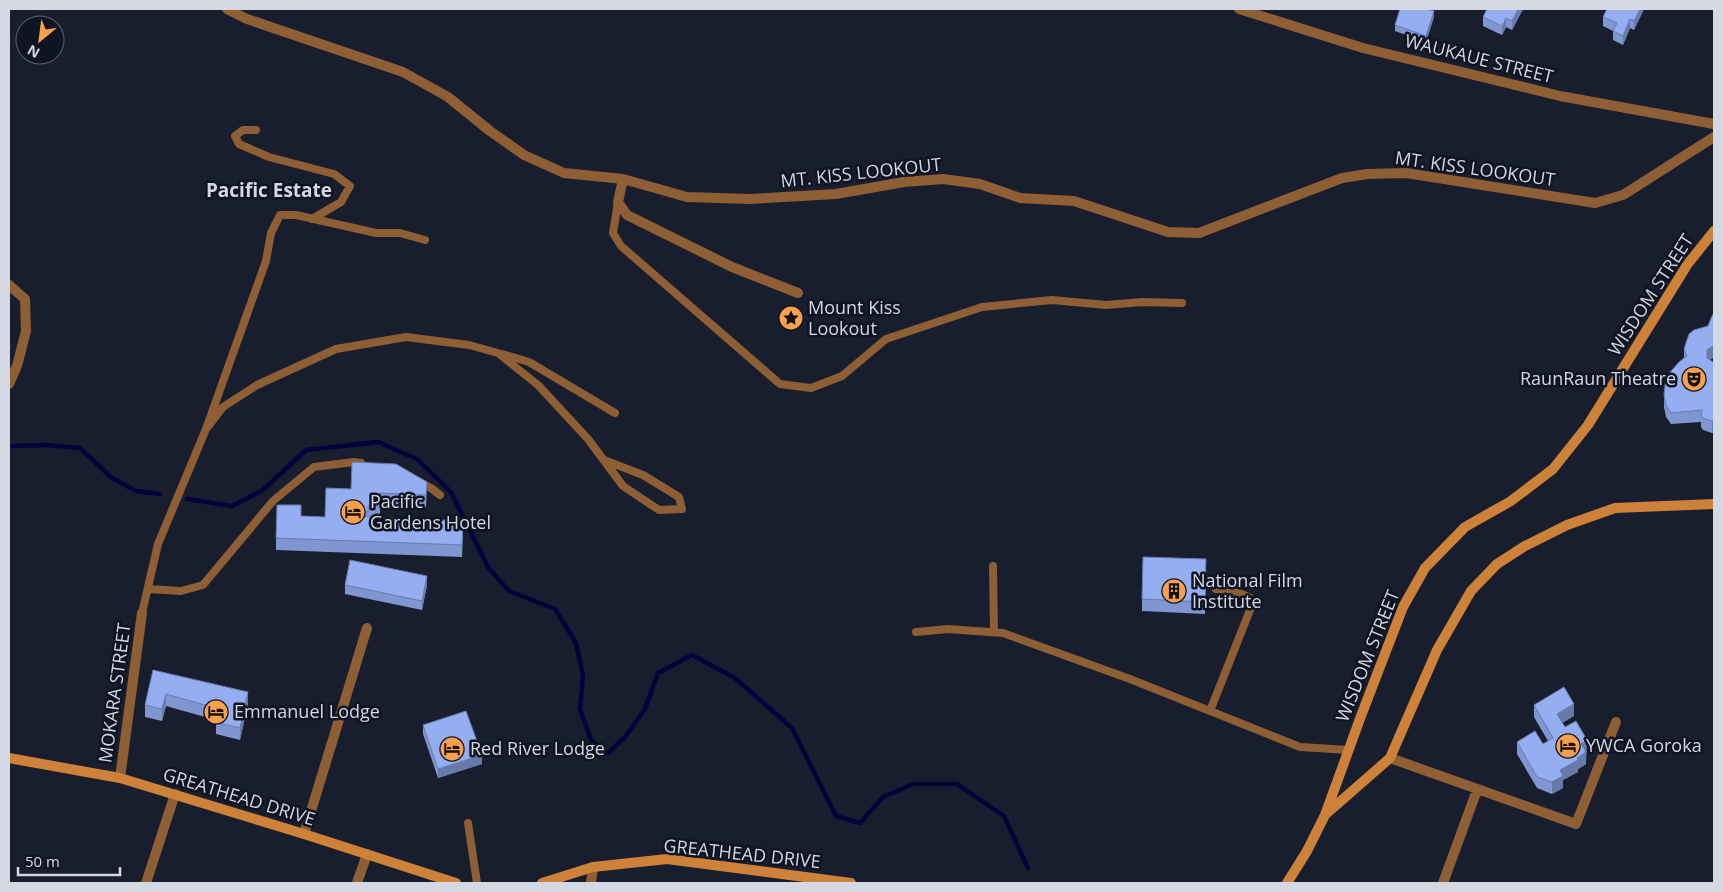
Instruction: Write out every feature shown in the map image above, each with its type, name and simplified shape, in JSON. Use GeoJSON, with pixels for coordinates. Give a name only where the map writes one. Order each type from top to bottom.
{"type":"FeatureCollection","features":[{"type":"Feature","properties":{"kind":"street","name":"MT. KISS LOOKOUT"},"geometry":{"type":"LineString","coordinates":[[227,9],[247,20],[403,72],[448,97],[490,131],[524,155],[564,173],[623,179],[687,197],[750,200],[836,194],[904,182],[943,179],[980,184],[1020,198],[1074,201],[1168,232],[1199,232],[1342,178],[1367,174],[1406,173],[1595,203],[1623,195],[1714,137]]}},
{"type":"Feature","properties":{"kind":"street","name":"WAUKAUE STREET"},"geometry":{"type":"LineString","coordinates":[[1240,9],[1363,48],[1419,62],[1560,96],[1714,124]]}},
{"type":"Feature","properties":{"kind":"street"},"geometry":{"type":"LineString","coordinates":[[623,179],[618,202],[628,215],[732,267],[798,293]]}},
{"type":"Feature","properties":{"kind":"street","name":"WISDOM STREET"},"geometry":{"type":"LineString","coordinates":[[1325,815],[1403,607],[1424,568],[1465,527],[1511,501],[1553,469],[1588,425],[1687,265],[1714,231]]}},
{"type":"Feature","properties":{"kind":"street"},"geometry":{"type":"LineString","coordinates":[[9,285],[24,299],[26,331],[17,366],[9,384]]}},
{"type":"Feature","properties":{"kind":"street"},"geometry":{"type":"LineString","coordinates":[[1287,883],[1307,851],[1325,815],[1390,758],[1437,650],[1471,591],[1497,564],[1525,546],[1567,525],[1615,508],[1714,504]]}},
{"type":"Feature","properties":{"kind":"street","name":"MOKARA STREET"},"geometry":{"type":"LineString","coordinates":[[120,778],[142,614]]}},
{"type":"Feature","properties":{"kind":"street"},"geometry":{"type":"LineString","coordinates":[[304,834],[367,628]]}},
{"type":"Feature","properties":{"kind":"street"},"geometry":{"type":"LineString","coordinates":[[1390,758],[1576,824],[1616,722]]}},
{"type":"Feature","properties":{"kind":"street","name":"GREATHEAD DRIVE"},"geometry":{"type":"LineString","coordinates":[[9,758],[120,778],[456,883]]}},
{"type":"Feature","properties":{"kind":"street"},"geometry":{"type":"LineString","coordinates":[[1443,883],[1477,790]]}},
{"type":"Feature","properties":{"kind":"street"},"geometry":{"type":"LineString","coordinates":[[146,883],[175,794]]}},
{"type":"Feature","properties":{"kind":"street"},"geometry":{"type":"LineString","coordinates":[[357,883],[366,854]]}},
{"type":"Feature","properties":{"kind":"street","name":"GREATHEAD DRIVE"},"geometry":{"type":"LineString","coordinates":[[542,883],[593,867],[667,859],[851,883]]}},
{"type":"Feature","properties":{"kind":"street"},"geometry":{"type":"LineString","coordinates":[[591,883],[593,867]]}},
{"type":"Feature","properties":{"kind":"lane"},"geometry":{"type":"LineString","coordinates":[[256,130],[243,130],[235,136],[239,144],[269,157],[334,174],[350,186],[341,202],[312,219]]}},
{"type":"Feature","properties":{"kind":"lane"},"geometry":{"type":"LineString","coordinates":[[618,202],[613,233],[621,246],[780,384],[811,388],[842,376],[886,339],[982,307],[1052,300],[1106,305],[1142,302],[1182,302]]}},
{"type":"Feature","properties":{"kind":"lane"},"geometry":{"type":"LineString","coordinates":[[142,614],[158,544],[206,429],[266,261],[271,233],[280,215],[296,215],[425,240]]}},
{"type":"Feature","properties":{"kind":"lane"},"geometry":{"type":"LineString","coordinates":[[206,429],[223,407],[257,385],[336,349],[406,337],[470,346],[529,362],[615,413]]}},
{"type":"Feature","properties":{"kind":"lane"},"geometry":{"type":"LineString","coordinates":[[498,353],[538,385],[588,439],[623,486],[659,510],[682,509],[679,496],[643,475],[604,460]]}},
{"type":"Feature","properties":{"kind":"lane"},"geometry":{"type":"LineString","coordinates":[[148,589],[182,591],[203,584],[273,501],[314,467],[354,462],[370,465]]}},
{"type":"Feature","properties":{"kind":"lane"},"geometry":{"type":"LineString","coordinates":[[409,476],[431,488],[440,496]]}},
{"type":"Feature","properties":{"kind":"lane"},"geometry":{"type":"LineString","coordinates":[[993,566],[994,632]]}},
{"type":"Feature","properties":{"kind":"lane"},"geometry":{"type":"LineString","coordinates":[[1210,711],[1252,605],[1249,597],[1232,590],[1216,589]]}},
{"type":"Feature","properties":{"kind":"lane"},"geometry":{"type":"LineString","coordinates":[[916,632],[948,628],[994,632],[1012,636],[1300,747],[1348,750]]}},
{"type":"Feature","properties":{"kind":"lane"},"geometry":{"type":"LineString","coordinates":[[468,823],[477,883]]}},
{"type":"Feature","properties":{"kind":"building"},"geometry":{"type":"Polygon","coordinates":[[[1400,9],[1426,9],[1434,11],[1426,36],[1395,25],[1400,9]]]}},
{"type":"Feature","properties":{"kind":"building"},"geometry":{"type":"Polygon","coordinates":[[[1487,9],[1518,9],[1512,21],[1506,18],[1502,26],[1483,17],[1487,9]]]}},
{"type":"Feature","properties":{"kind":"building"},"geometry":{"type":"Polygon","coordinates":[[[1607,9],[1640,9],[1634,21],[1630,19],[1623,36],[1613,31],[1617,23],[1603,17],[1607,9]]]}},
{"type":"Feature","properties":{"kind":"building","name":"RaunRaun Theatre"},"geometry":{"type":"Polygon","coordinates":[[[1714,313],[1714,345],[1707,350],[1707,358],[1713,362],[1714,366],[1714,420],[1703,418],[1701,415],[1702,410],[1671,413],[1666,405],[1664,395],[1666,377],[1687,356],[1684,349],[1689,334],[1694,330],[1708,326],[1714,313]]]}},
{"type":"Feature","properties":{"kind":"building","name":"Pacific Gardens Hotel"},"geometry":{"type":"Polygon","coordinates":[[[352,462],[396,464],[427,482],[426,495],[380,493],[380,506],[368,506],[368,512],[354,511],[354,516],[463,521],[462,545],[276,538],[277,505],[301,505],[301,516],[325,517],[326,488],[351,489],[352,462]]]}},
{"type":"Feature","properties":{"kind":"building","name":"National Film Institute"},"geometry":{"type":"Polygon","coordinates":[[[1143,557],[1206,559],[1205,602],[1142,599],[1143,557]]]}},
{"type":"Feature","properties":{"kind":"building"},"geometry":{"type":"Polygon","coordinates":[[[350,560],[427,576],[422,601],[345,585],[350,560]]]}},
{"type":"Feature","properties":{"kind":"building"},"geometry":{"type":"Polygon","coordinates":[[[153,670],[248,692],[240,728],[216,722],[219,709],[166,694],[162,709],[145,705],[153,670]]]}},
{"type":"Feature","properties":{"kind":"building","name":"YWCA Goroka"},"geometry":{"type":"Polygon","coordinates":[[[1564,687],[1574,704],[1557,714],[1565,727],[1576,721],[1587,740],[1581,744],[1586,752],[1577,758],[1578,760],[1560,770],[1563,776],[1552,782],[1537,777],[1517,742],[1535,731],[1543,744],[1553,738],[1534,705],[1564,687]]]}},
{"type":"Feature","properties":{"kind":"building","name":"Red River Lodge"},"geometry":{"type":"Polygon","coordinates":[[[466,711],[482,755],[438,769],[423,725],[466,711]]]}},
{"type":"Feature","properties":{"kind":"waterway"},"geometry":{"type":"LineString","coordinates":[[187,499],[232,506],[263,490],[306,450],[378,442],[417,459],[451,492],[488,567],[509,591],[555,609],[576,643],[583,675],[580,709],[591,740],[608,753],[625,737],[645,709],[658,673],[692,655],[735,678],[792,728],[836,816],[860,823],[883,797],[913,784],[957,784],[1004,816],[1028,868]]}},
{"type":"Feature","properties":{"kind":"waterway"},"geometry":{"type":"LineString","coordinates":[[9,446],[47,445],[80,448],[112,478],[136,491],[160,494]]}},
{"type":"Feature","properties":{"kind":"place","name":"Mount Kiss Lookout"},"geometry":{"type":"Point","coordinates":[791,318]}},
{"type":"Feature","properties":{"kind":"place","name":"RaunRaun Theatre"},"geometry":{"type":"Point","coordinates":[1694,379]}},
{"type":"Feature","properties":{"kind":"place","name":"Pacific Gardens Hotel"},"geometry":{"type":"Point","coordinates":[353,512]}},
{"type":"Feature","properties":{"kind":"place","name":"National Film Institute"},"geometry":{"type":"Point","coordinates":[1174,591]}},
{"type":"Feature","properties":{"kind":"place","name":"Emmanuel Lodge"},"geometry":{"type":"Point","coordinates":[216,712]}},
{"type":"Feature","properties":{"kind":"place","name":"YWCA Goroka"},"geometry":{"type":"Point","coordinates":[1568,746]}},
{"type":"Feature","properties":{"kind":"place","name":"Red River Lodge"},"geometry":{"type":"Point","coordinates":[452,749]}},
{"type":"Feature","properties":{"kind":"district","name":"Pacific Estate"},"geometry":{"type":"Point","coordinates":[269,190]}}]}
